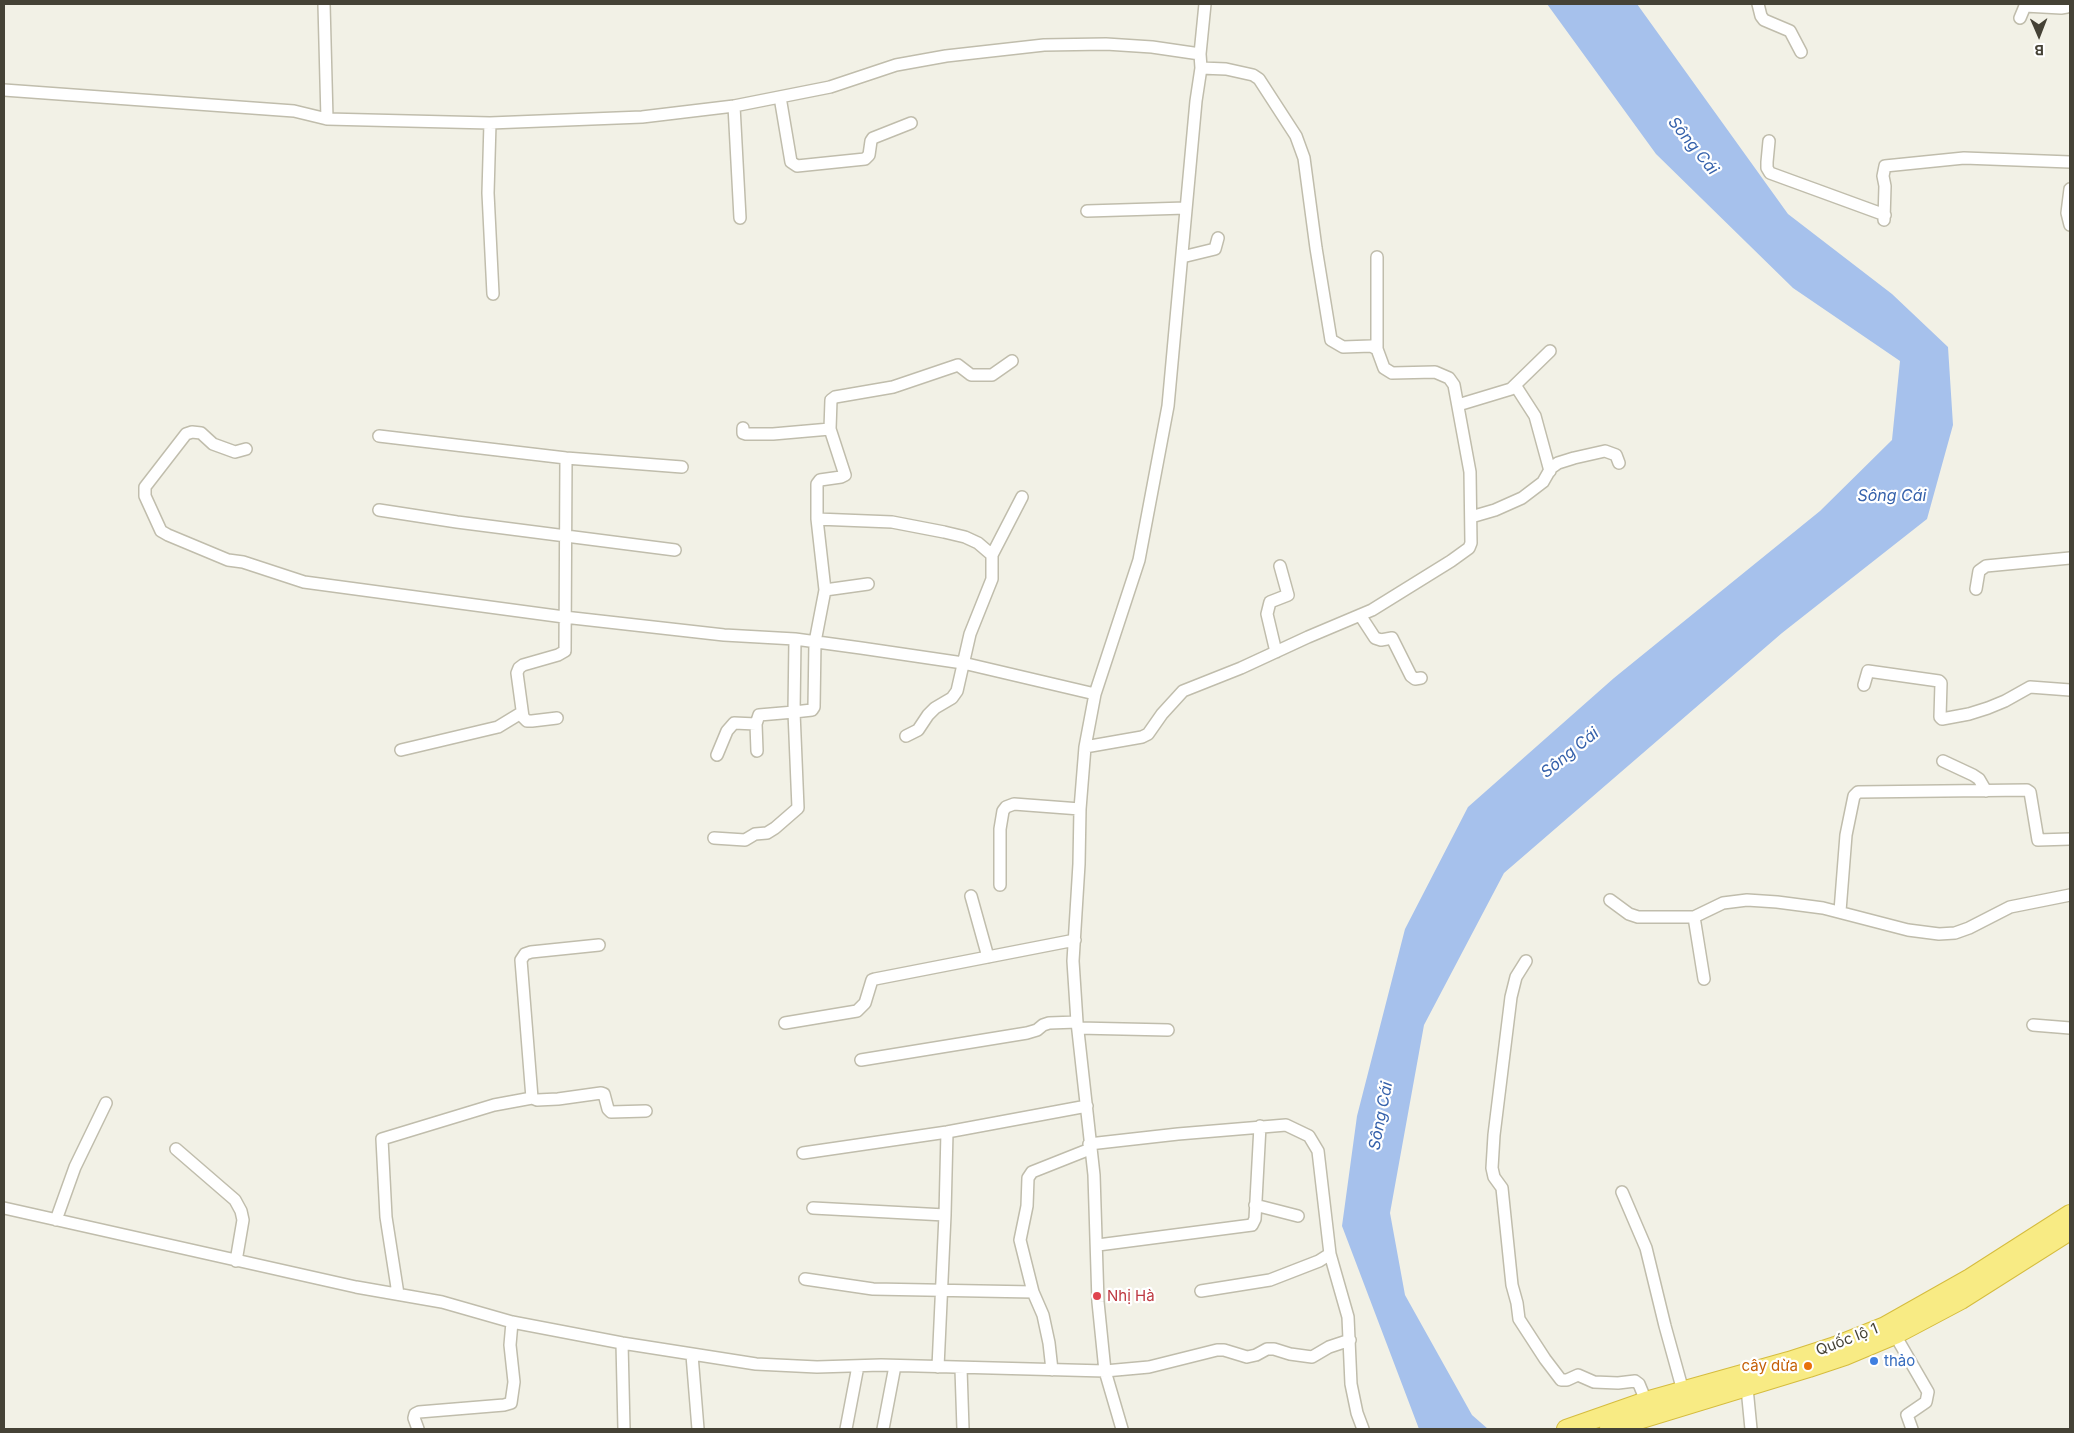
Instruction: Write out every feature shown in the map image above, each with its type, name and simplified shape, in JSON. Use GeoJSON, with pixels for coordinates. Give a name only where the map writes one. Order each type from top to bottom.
{"type":"FeatureCollection","features":[{"type":"Feature","properties":{"kind":"highway","name":"Quốc lộ 1"},"geometry":{"type":"LineString","coordinates":[[1570,1428],[1646,1401],[1790,1361],[1885,1326],[1970,1278],[2070,1214]]}},
{"type":"Feature","properties":{"kind":"highway","name":"Quốc lộ 1"},"geometry":{"type":"LineString","coordinates":[[1609,1429],[1747,1388],[1845,1356],[1895,1336],[1961,1300],[2070,1231]]}},
{"type":"Feature","properties":{"kind":"street"},"geometry":{"type":"LineString","coordinates":[[324,4],[327,119]]}},
{"type":"Feature","properties":{"kind":"street"},"geometry":{"type":"LineString","coordinates":[[1122,1429],[1105,1372],[1098,1302],[1098,1244],[1094,1175],[1077,1025],[1073,961],[1079,864],[1080,809],[1085,747],[1095,694],[1099,676],[1139,560],[1168,406],[1206,4]]}},
{"type":"Feature","properties":{"kind":"street"},"geometry":{"type":"LineString","coordinates":[[1758,4],[1764,20],[1790,31],[1801,52]]}},
{"type":"Feature","properties":{"kind":"street"},"geometry":{"type":"LineString","coordinates":[[2020,18],[2025,6],[2066,8],[2069,4]]}},
{"type":"Feature","properties":{"kind":"street"},"geometry":{"type":"LineString","coordinates":[[4,90],[286,110],[327,119],[490,123],[642,117],[734,106],[830,87],[896,65],[946,56],[1044,45],[1115,44],[1152,46],[1200,54]]}},
{"type":"Feature","properties":{"kind":"street"},"geometry":{"type":"LineString","coordinates":[[1201,68],[1226,69],[1253,74],[1259,79],[1287,120],[1304,158],[1331,340],[1343,347],[1371,346],[1377,349]]}},
{"type":"Feature","properties":{"kind":"street"},"geometry":{"type":"LineString","coordinates":[[780,97],[791,162],[797,166],[865,159],[870,156],[873,138],[911,123]]}},
{"type":"Feature","properties":{"kind":"street"},"geometry":{"type":"LineString","coordinates":[[734,106],[740,218]]}},
{"type":"Feature","properties":{"kind":"street"},"geometry":{"type":"LineString","coordinates":[[490,123],[488,193],[492,294]]}},
{"type":"Feature","properties":{"kind":"street"},"geometry":{"type":"LineString","coordinates":[[1769,141],[1767,168],[1770,173],[1884,217],[1885,166],[1964,158],[2070,162]]}},
{"type":"Feature","properties":{"kind":"street"},"geometry":{"type":"LineString","coordinates":[[2070,189],[2068,214],[2070,225]]}},
{"type":"Feature","properties":{"kind":"street"},"geometry":{"type":"LineString","coordinates":[[1087,210],[1186,208]]}},
{"type":"Feature","properties":{"kind":"street"},"geometry":{"type":"LineString","coordinates":[[1182,257],[1215,249],[1218,238]]}},
{"type":"Feature","properties":{"kind":"street"},"geometry":{"type":"LineString","coordinates":[[1085,747],[1142,737],[1148,734],[1162,714],[1183,691],[1241,668],[1372,610],[1469,548],[1471,543],[1470,472],[1454,385],[1449,378],[1429,371],[1392,373],[1384,368],[1377,349],[1377,257]]}},
{"type":"Feature","properties":{"kind":"street"},"geometry":{"type":"LineString","coordinates":[[1458,405],[1504,392],[1515,385],[1550,351]]}},
{"type":"Feature","properties":{"kind":"street"},"geometry":{"type":"LineString","coordinates":[[757,750],[756,724],[758,714],[812,710],[814,707],[815,642],[820,612],[824,601],[817,519],[818,482],[841,478],[845,475],[830,429],[830,400],[835,397],[893,388],[958,365],[972,375],[986,376],[1012,361]]}},
{"type":"Feature","properties":{"kind":"street"},"geometry":{"type":"LineString","coordinates":[[1515,385],[1535,416],[1550,471]]}},
{"type":"Feature","properties":{"kind":"street"},"geometry":{"type":"LineString","coordinates":[[743,428],[746,434],[830,429]]}},
{"type":"Feature","properties":{"kind":"street"},"geometry":{"type":"LineString","coordinates":[[246,449],[235,452],[213,444],[201,433],[192,432],[186,434],[145,487],[145,496],[161,530],[168,535],[228,560],[252,565],[304,582],[564,617],[724,635],[796,639],[963,663],[1095,694]]}},
{"type":"Feature","properties":{"kind":"street"},"geometry":{"type":"LineString","coordinates":[[379,436],[566,458],[682,467]]}},
{"type":"Feature","properties":{"kind":"street"},"geometry":{"type":"LineString","coordinates":[[1471,517],[1495,510],[1522,498],[1543,482],[1553,466],[1558,463],[1602,452],[1616,455],[1619,463]]}},
{"type":"Feature","properties":{"kind":"street"},"geometry":{"type":"LineString","coordinates":[[557,718],[527,721],[522,713],[517,673],[523,665],[563,654],[566,458]]}},
{"type":"Feature","properties":{"kind":"street"},"geometry":{"type":"LineString","coordinates":[[906,736],[918,730],[935,708],[955,695],[970,634],[992,579],[992,555],[1022,497]]}},
{"type":"Feature","properties":{"kind":"street"},"geometry":{"type":"LineString","coordinates":[[379,510],[675,550]]}},
{"type":"Feature","properties":{"kind":"street"},"geometry":{"type":"LineString","coordinates":[[817,519],[892,522],[944,532],[978,543],[992,555]]}},
{"type":"Feature","properties":{"kind":"street"},"geometry":{"type":"LineString","coordinates":[[1976,589],[1979,571],[1986,566],[2070,558]]}},
{"type":"Feature","properties":{"kind":"street"},"geometry":{"type":"LineString","coordinates":[[1276,652],[1267,614],[1270,602],[1288,595],[1280,566]]}},
{"type":"Feature","properties":{"kind":"street"},"geometry":{"type":"LineString","coordinates":[[824,590],[868,584]]}},
{"type":"Feature","properties":{"kind":"street"},"geometry":{"type":"LineString","coordinates":[[1360,615],[1375,638],[1381,640],[1392,638],[1411,676],[1415,680],[1421,678]]}},
{"type":"Feature","properties":{"kind":"street"},"geometry":{"type":"LineString","coordinates":[[714,838],[745,840],[754,834],[767,833],[798,808],[794,712],[796,639]]}},
{"type":"Feature","properties":{"kind":"street"},"geometry":{"type":"LineString","coordinates":[[1864,685],[1868,671],[1939,681],[1941,683],[1940,717],[1942,719],[1988,708],[2030,687],[2070,690]]}},
{"type":"Feature","properties":{"kind":"street"},"geometry":{"type":"LineString","coordinates":[[401,750],[498,727],[522,713]]}},
{"type":"Feature","properties":{"kind":"street"},"geometry":{"type":"LineString","coordinates":[[717,755],[727,731],[734,723],[756,724]]}},
{"type":"Feature","properties":{"kind":"street"},"geometry":{"type":"LineString","coordinates":[[1943,762],[1979,779],[1986,791]]}},
{"type":"Feature","properties":{"kind":"street"},"geometry":{"type":"LineString","coordinates":[[1840,911],[1846,835],[1854,796],[1858,792],[2029,791],[2038,840],[2070,839]]}},
{"type":"Feature","properties":{"kind":"street"},"geometry":{"type":"LineString","coordinates":[[1000,885],[1000,829],[1003,811],[1006,807],[1014,804],[1080,809]]}},
{"type":"Feature","properties":{"kind":"street"},"geometry":{"type":"LineString","coordinates":[[1610,900],[1629,914],[1638,917],[1694,917],[1723,903],[1747,900],[1840,911],[1908,930],[1939,934],[1955,933],[1969,928],[2010,908],[2070,895]]}},
{"type":"Feature","properties":{"kind":"street"},"geometry":{"type":"LineString","coordinates":[[971,896],[988,957]]}},
{"type":"Feature","properties":{"kind":"street"},"geometry":{"type":"LineString","coordinates":[[1694,917],[1704,979]]}},
{"type":"Feature","properties":{"kind":"street"},"geometry":{"type":"LineString","coordinates":[[785,1023],[857,1011],[865,1003],[872,980],[875,979],[1074,940]]}},
{"type":"Feature","properties":{"kind":"street"},"geometry":{"type":"LineString","coordinates":[[532,1098],[522,960],[525,954],[531,952],[599,945]]}},
{"type":"Feature","properties":{"kind":"street"},"geometry":{"type":"LineString","coordinates":[[1526,961],[1516,976],[1511,998],[1494,1135],[1492,1168],[1494,1176],[1502,1188],[1512,1285],[1519,1319],[1561,1380],[1567,1380],[1578,1375],[1600,1382],[1618,1383],[1635,1380],[1639,1384],[1646,1401]]}},
{"type":"Feature","properties":{"kind":"street"},"geometry":{"type":"LineString","coordinates":[[861,1060],[1027,1033],[1049,1023],[1168,1030]]}},
{"type":"Feature","properties":{"kind":"street"},"geometry":{"type":"LineString","coordinates":[[2033,1025],[2070,1028]]}},
{"type":"Feature","properties":{"kind":"street"},"geometry":{"type":"LineString","coordinates":[[398,1294],[386,1217],[382,1139],[494,1104],[532,1098],[537,1100],[558,1099],[601,1093],[604,1094],[608,1109],[611,1112],[646,1111]]}},
{"type":"Feature","properties":{"kind":"street"},"geometry":{"type":"LineString","coordinates":[[56,1220],[75,1167],[106,1103]]}},
{"type":"Feature","properties":{"kind":"street"},"geometry":{"type":"LineString","coordinates":[[803,1153],[947,1132],[1087,1106]]}},
{"type":"Feature","properties":{"kind":"street"},"geometry":{"type":"LineString","coordinates":[[1052,1370],[1043,1315],[1033,1292],[1020,1240],[1027,1206],[1028,1178],[1032,1172],[1090,1146],[1260,1126],[1286,1125],[1309,1136],[1318,1151],[1330,1254],[1348,1317],[1351,1384],[1357,1413],[1363,1429]]}},
{"type":"Feature","properties":{"kind":"street"},"geometry":{"type":"LineString","coordinates":[[1098,1244],[1252,1225],[1254,1222],[1260,1126]]}},
{"type":"Feature","properties":{"kind":"street"},"geometry":{"type":"LineString","coordinates":[[938,1367],[946,1215],[947,1132]]}},
{"type":"Feature","properties":{"kind":"street"},"geometry":{"type":"LineString","coordinates":[[176,1149],[235,1200],[242,1211],[243,1220],[236,1261]]}},
{"type":"Feature","properties":{"kind":"street"},"geometry":{"type":"LineString","coordinates":[[1622,1192],[1646,1248],[1683,1391]]}},
{"type":"Feature","properties":{"kind":"street"},"geometry":{"type":"LineString","coordinates":[[1255,1205],[1298,1216]]}},
{"type":"Feature","properties":{"kind":"street"},"geometry":{"type":"LineString","coordinates":[[4,1208],[356,1287],[442,1302],[512,1322],[692,1355],[774,1366],[895,1366],[1105,1372],[1149,1367],[1216,1350],[1252,1356],[1267,1349],[1274,1349],[1290,1354],[1312,1356],[1350,1340]]}},
{"type":"Feature","properties":{"kind":"street"},"geometry":{"type":"LineString","coordinates":[[813,1208],[946,1215]]}},
{"type":"Feature","properties":{"kind":"street"},"geometry":{"type":"LineString","coordinates":[[1201,1291],[1270,1280],[1319,1261],[1330,1254]]}},
{"type":"Feature","properties":{"kind":"street"},"geometry":{"type":"LineString","coordinates":[[805,1279],[873,1289],[1033,1292]]}},
{"type":"Feature","properties":{"kind":"street"},"geometry":{"type":"LineString","coordinates":[[418,1429],[414,1418],[415,1414],[419,1412],[511,1403],[514,1382],[510,1345],[512,1322]]}},
{"type":"Feature","properties":{"kind":"street"},"geometry":{"type":"LineString","coordinates":[[1895,1336],[1928,1392],[1926,1402],[1907,1415],[1912,1429]]}},
{"type":"Feature","properties":{"kind":"street"},"geometry":{"type":"LineString","coordinates":[[622,1343],[624,1429]]}},
{"type":"Feature","properties":{"kind":"street"},"geometry":{"type":"LineString","coordinates":[[692,1355],[698,1429]]}},
{"type":"Feature","properties":{"kind":"street"},"geometry":{"type":"LineString","coordinates":[[846,1429],[858,1366]]}},
{"type":"Feature","properties":{"kind":"street"},"geometry":{"type":"LineString","coordinates":[[883,1429],[895,1366]]}},
{"type":"Feature","properties":{"kind":"street"},"geometry":{"type":"LineString","coordinates":[[962,1369],[963,1429]]}},
{"type":"Feature","properties":{"kind":"street"},"geometry":{"type":"LineString","coordinates":[[1747,1388],[1751,1429]]}},
{"type":"Feature","properties":{"kind":"water","name":"Sông Cái"},"geometry":{"type":"Polygon","coordinates":[[[1547,4],[1637,4],[1788,214],[1892,294],[1948,347],[1953,425],[1927,519],[1782,633],[1504,873],[1424,1025],[1390,1213],[1405,1295],[1472,1415],[1488,1429],[1419,1429],[1342,1226],[1357,1116],[1405,929],[1468,807],[1614,678],[1820,511],[1892,440],[1900,361],[1793,288],[1656,154],[1547,4]]]}},
{"type":"Feature","properties":{"kind":"place","name":"Nhị Hà"},"geometry":{"type":"Point","coordinates":[1097,1296]}},
{"type":"Feature","properties":{"kind":"place","name":"thảo"},"geometry":{"type":"Point","coordinates":[1874,1361]}},
{"type":"Feature","properties":{"kind":"place","name":"cây dừa"},"geometry":{"type":"Point","coordinates":[1808,1366]}}]}
